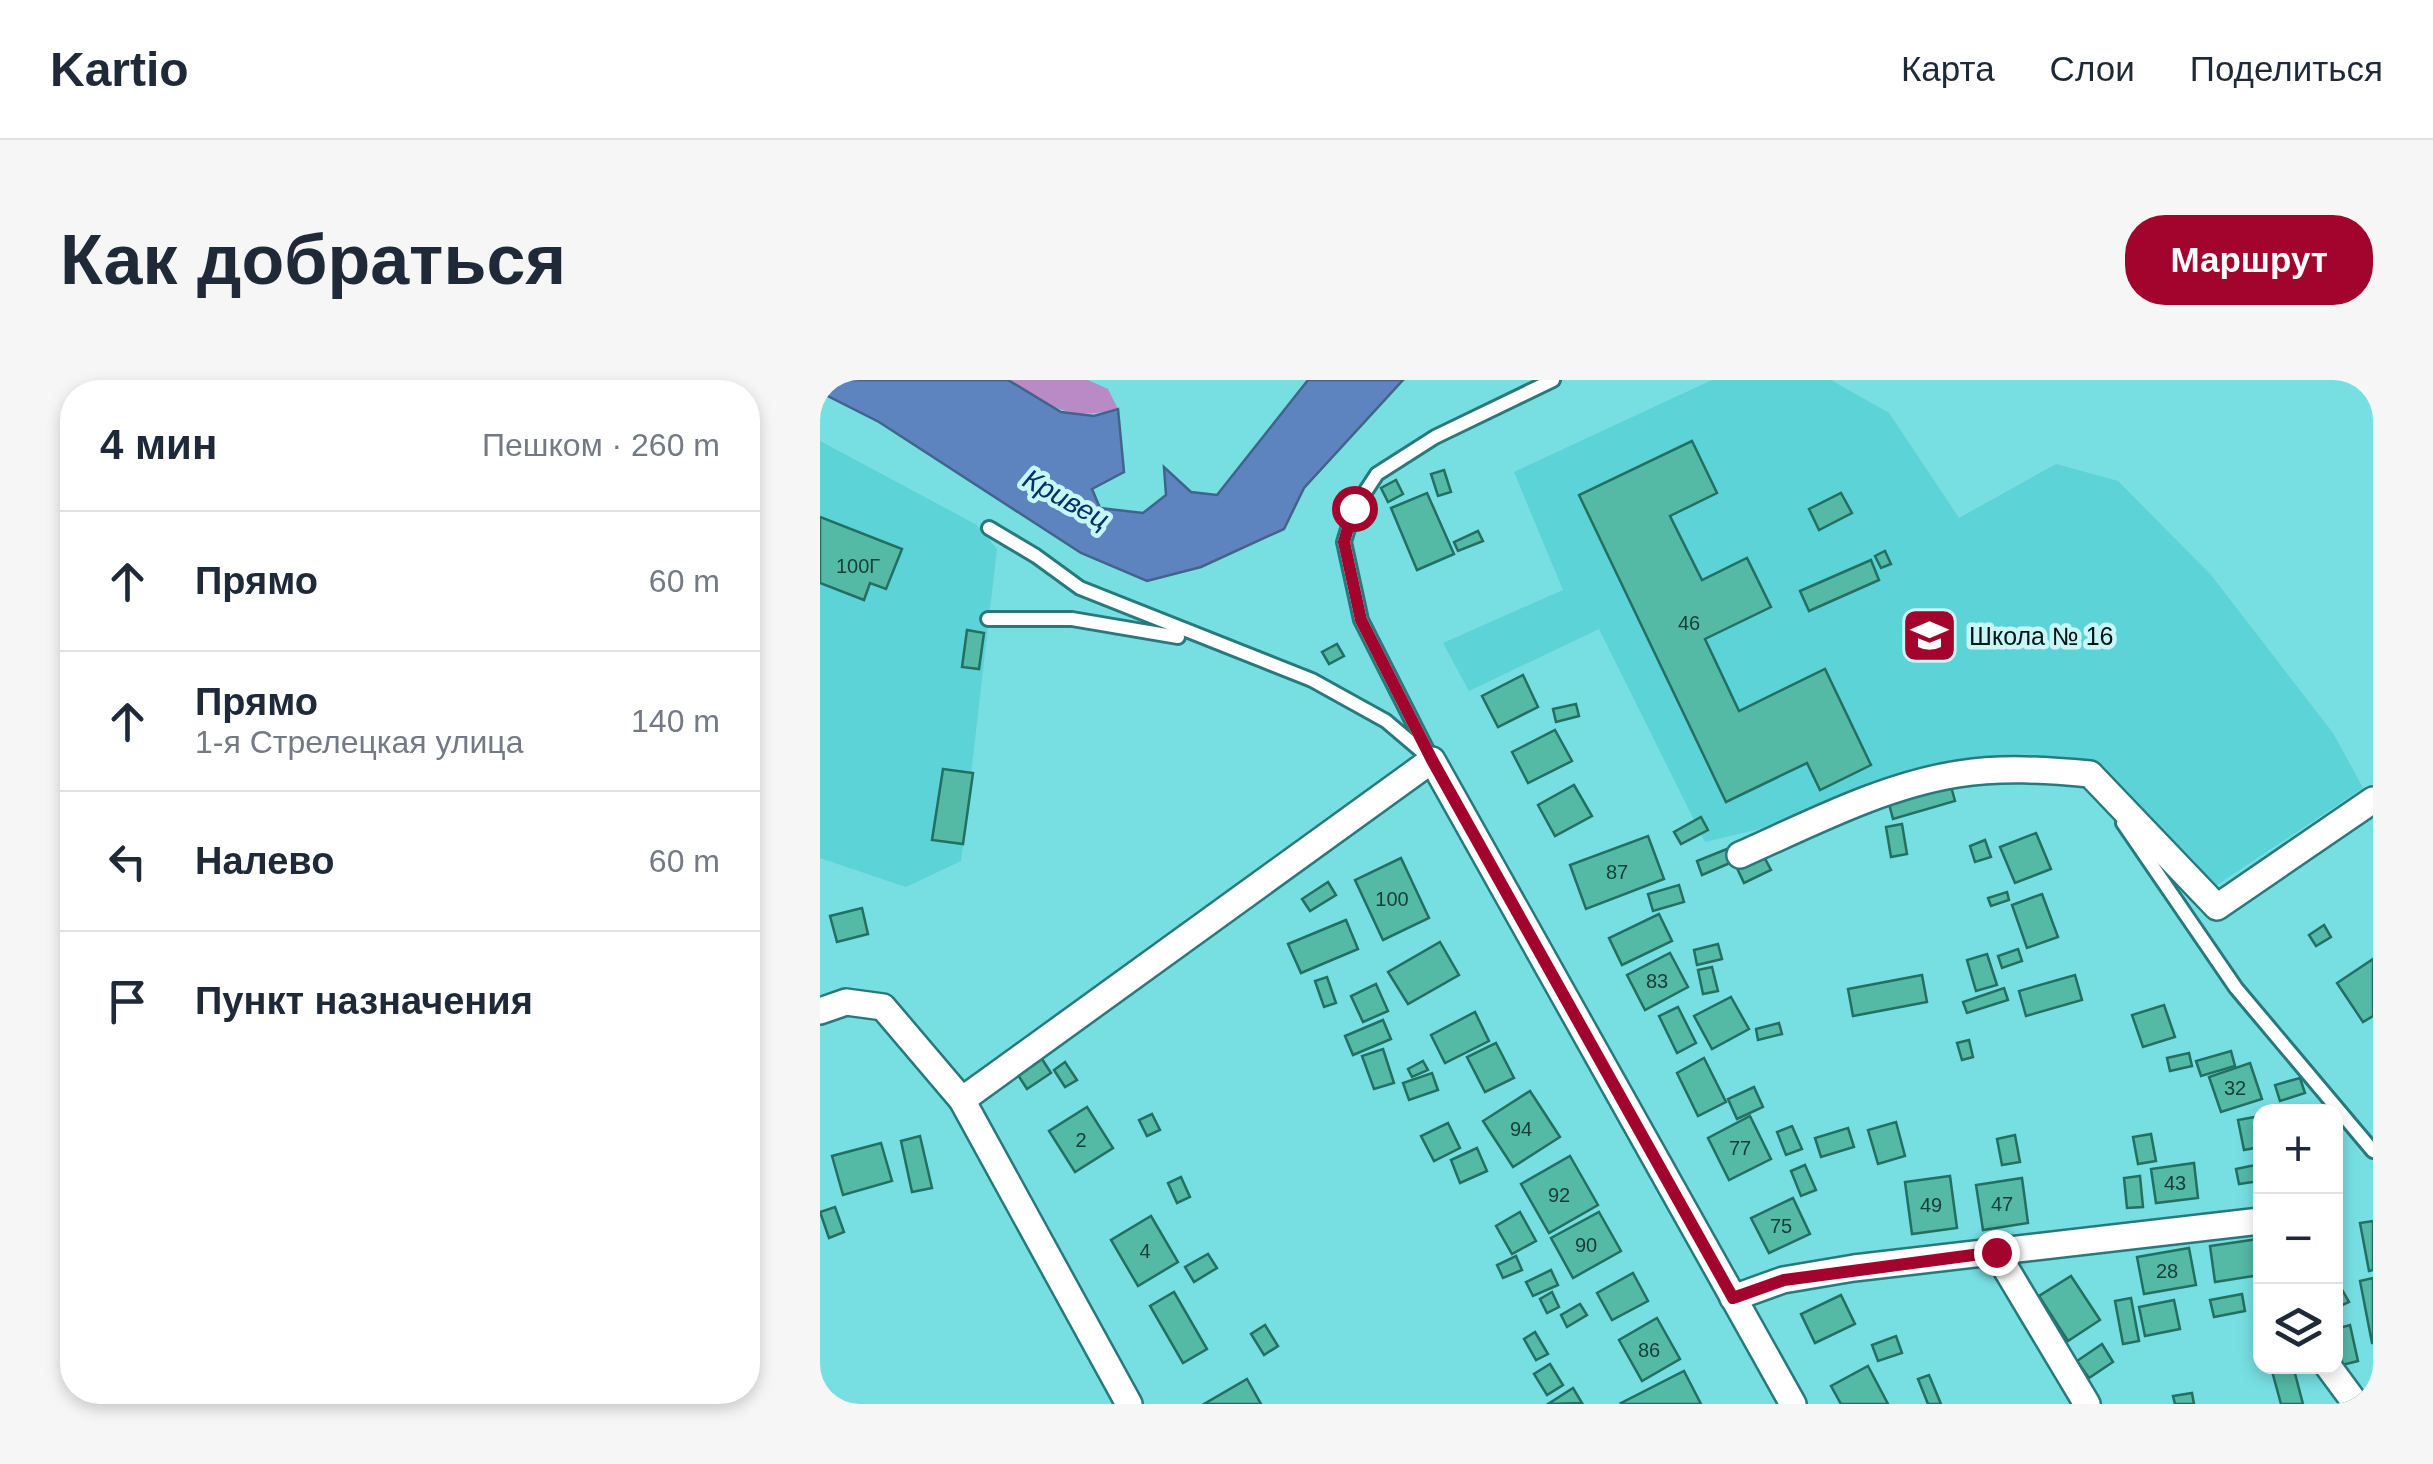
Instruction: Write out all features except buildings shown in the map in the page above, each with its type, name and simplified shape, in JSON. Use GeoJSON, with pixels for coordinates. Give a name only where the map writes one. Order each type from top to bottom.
{"type":"FeatureCollection","features":[{"type":"Feature","properties":{"kind":"street"},"geometry":{"type":"LineString","coordinates":[[962,1100],[1432,760],[1793,1404]]}},
{"type":"Feature","properties":{"kind":"street"},"geometry":{"type":"LineString","coordinates":[[1740,855],[1904,787],[1958,774],[2023,768],[2090,774],[2217,907],[2373,800]]}},
{"type":"Feature","properties":{"kind":"street"},"geometry":{"type":"LineString","coordinates":[[820,1012],[846,1002],[884,1007],[962,1100],[1129,1404]]}},
{"type":"Feature","properties":{"kind":"street"},"geometry":{"type":"LineString","coordinates":[[1733,1298],[1784,1280],[2253,1222]]}},
{"type":"Feature","properties":{"kind":"street"},"geometry":{"type":"LineString","coordinates":[[1996,1252],[2086,1404]]}},
{"type":"Feature","properties":{"kind":"street"},"geometry":{"type":"LineString","coordinates":[[2334,1374],[2356,1404]]}},
{"type":"Feature","properties":{"kind":"lane"},"geometry":{"type":"LineString","coordinates":[[1432,760],[1361,620],[1344,542],[1354,508],[1376,474],[1435,438],[1553,380]]}},
{"type":"Feature","properties":{"kind":"lane"},"geometry":{"type":"LineString","coordinates":[[989,528],[1080,588],[1326,688],[1386,721],[1432,760]]}},
{"type":"Feature","properties":{"kind":"lane"},"geometry":{"type":"LineString","coordinates":[[988,620],[1072,619],[1230,648]]}},
{"type":"Feature","properties":{"kind":"lane"},"geometry":{"type":"LineString","coordinates":[[2090,774],[2236,988],[2373,1151]]}},
{"type":"Feature","properties":{"kind":"shaded area"},"geometry":{"type":"Polygon","coordinates":[[[1008,380],[1088,380],[1108,389],[1118,409],[1086,414],[1060,409],[1008,380]]]}},
{"type":"Feature","properties":{"kind":"shaded area","name":"Школа № 16"},"geometry":{"type":"Polygon","coordinates":[[[1712,380],[1831,380],[1889,413],[1959,518],[2056,464],[2118,481],[2211,575],[2333,733],[2363,788],[2211,889],[2147,829],[2048,760],[1705,842],[1599,629],[1469,691],[1443,643],[1563,590],[1514,472],[1712,380]]]}},
{"type":"Feature","properties":{"kind":"shaded area"},"geometry":{"type":"Polygon","coordinates":[[[820,441],[977,525],[997,549],[961,861],[906,887],[820,858],[820,441]]]}},
{"type":"Feature","properties":{"kind":"water","name":"Кривец"},"geometry":{"type":"Polygon","coordinates":[[[820,380],[1008,380],[1061,412],[1094,416],[1118,409],[1124,472],[1092,489],[1100,508],[1143,513],[1166,495],[1164,467],[1191,492],[1217,495],[1308,380],[1403,380],[1304,488],[1284,529],[1201,567],[1147,581],[1081,553],[879,422],[820,392],[820,380]]]}},
{"type":"Feature","properties":{"kind":"place","name":"Школа № 16"},"geometry":{"type":"Point","coordinates":[1930,636]}},
{"type":"Feature","properties":{"kind":"route"},"geometry":{"type":"LineString","coordinates":[[1354,508],[1344,542],[1361,620],[1432,760],[1733,1298],[1784,1280],[1996,1252]]}}]}
